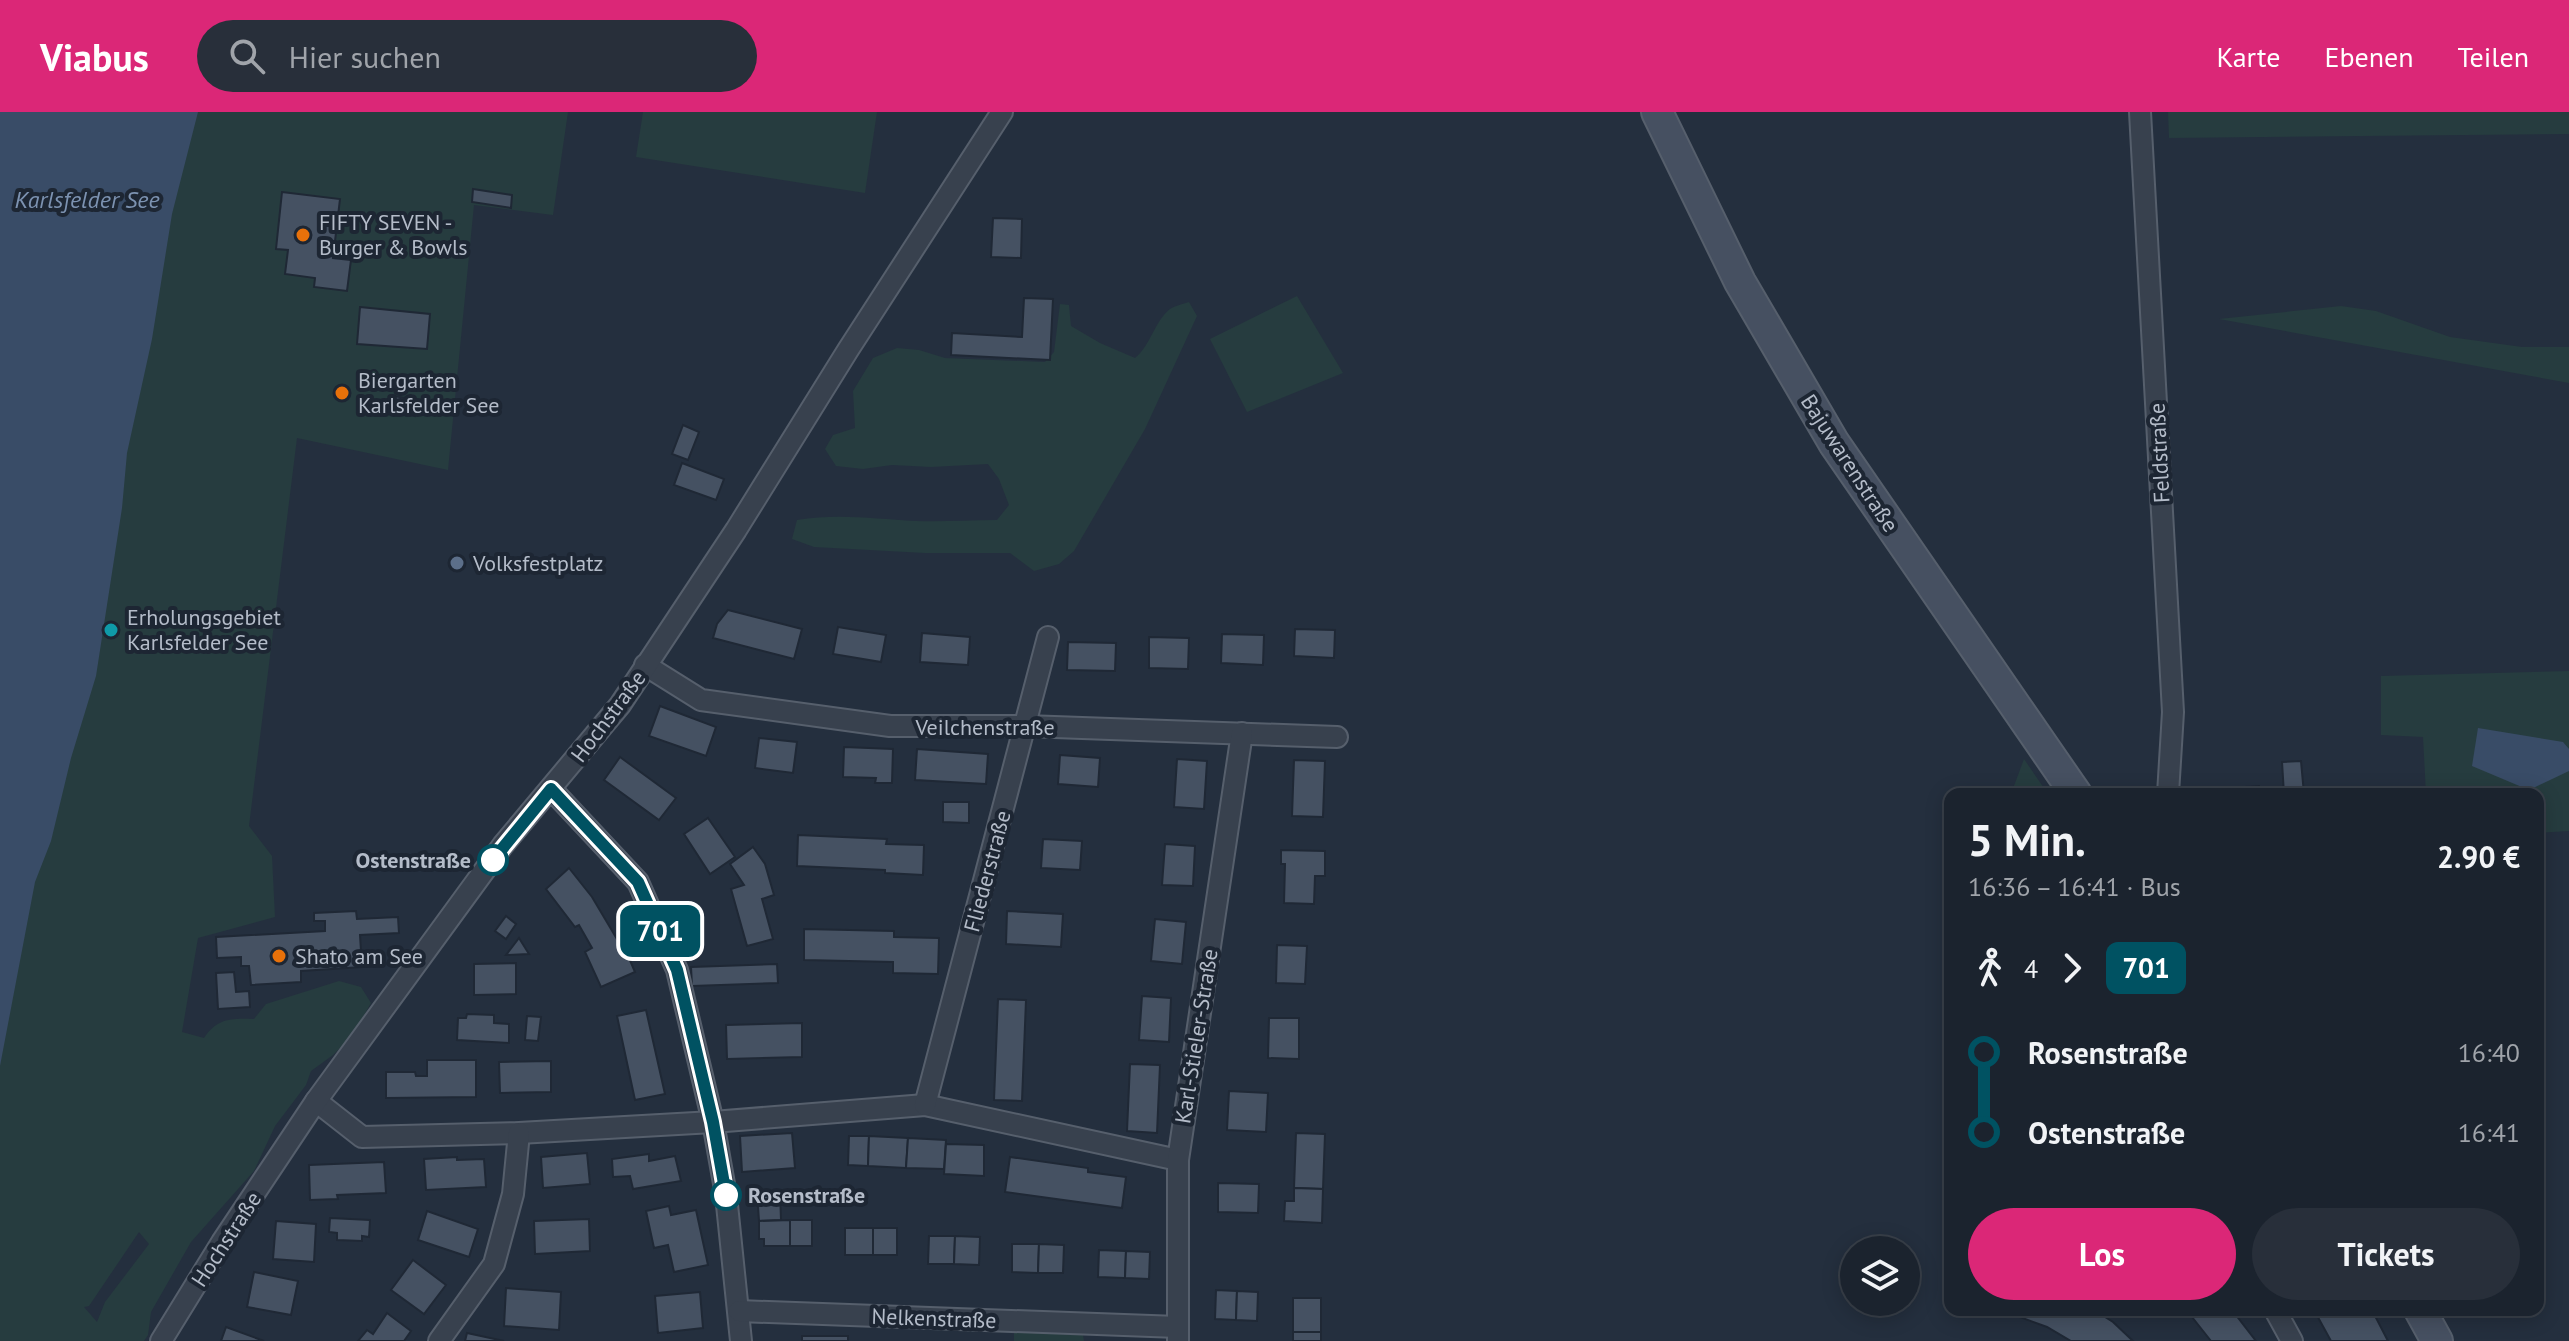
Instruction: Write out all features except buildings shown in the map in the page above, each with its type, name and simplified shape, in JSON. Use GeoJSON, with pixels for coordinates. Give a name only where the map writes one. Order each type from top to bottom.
{"type":"FeatureCollection","features":[{"type":"Feature","properties":{"kind":"main road","name":"Bajuwarenstraße"},"geometry":{"type":"LineString","coordinates":[[1657,112],[1740,282],[1834,443],[2072,788]]}},
{"type":"Feature","properties":{"kind":"main road"},"geometry":{"type":"LineString","coordinates":[[2423,1316],[2437,1341]]}},
{"type":"Feature","properties":{"kind":"street","name":"Hochstraße"},"geometry":{"type":"LineString","coordinates":[[161,1341],[222,1242],[316,1101],[476,881],[620,705],[736,530],[1002,112]]}},
{"type":"Feature","properties":{"kind":"street","name":"Feldstraße"},"geometry":{"type":"LineString","coordinates":[[2140,112],[2173,712],[2168,788]]}},
{"type":"Feature","properties":{"kind":"street","name":"Fliederstraße"},"geometry":{"type":"LineString","coordinates":[[925,1105],[1048,637]]}},
{"type":"Feature","properties":{"kind":"street","name":"Veilchenstraße"},"geometry":{"type":"LineString","coordinates":[[645,665],[701,700],[890,726],[1026,726],[1337,737]]}},
{"type":"Feature","properties":{"kind":"street","name":"Karl-Stieler-Straße"},"geometry":{"type":"LineString","coordinates":[[1178,1334],[1178,1160],[1242,733]]}},
{"type":"Feature","properties":{"kind":"street"},"geometry":{"type":"LineString","coordinates":[[551,789],[638,882],[677,970],[713,1122],[726,1195],[741,1341]]}},
{"type":"Feature","properties":{"kind":"street"},"geometry":{"type":"LineString","coordinates":[[316,1101],[362,1137],[519,1133],[713,1122],[925,1105],[1178,1160]]}},
{"type":"Feature","properties":{"kind":"street"},"geometry":{"type":"LineString","coordinates":[[439,1341],[494,1264],[513,1194],[519,1133]]}},
{"type":"Feature","properties":{"kind":"street","name":"Nelkenstraße"},"geometry":{"type":"LineString","coordinates":[[739,1311],[1178,1334]]}},
{"type":"Feature","properties":{"kind":"street"},"geometry":{"type":"LineString","coordinates":[[2278,1316],[2292,1341]]}},
{"type":"Feature","properties":{"kind":"green space"},"geometry":{"type":"Polygon","coordinates":[[[0,112],[568,112],[553,215],[474,205],[448,470],[297,438],[249,826],[272,856],[275,917],[198,938],[182,1032],[204,1038],[220,1023],[232,1019],[254,1019],[266,1004],[339,981],[361,987],[371,1003],[352,1036],[311,1071],[306,1085],[275,1126],[254,1171],[191,1242],[151,1312],[148,1335],[144,1341],[0,1341],[0,112]],[[139,1232],[89,1306],[84,1307],[97,1322],[105,1302],[149,1244],[139,1232]]]}},
{"type":"Feature","properties":{"kind":"green space"},"geometry":{"type":"Polygon","coordinates":[[[643,112],[877,112],[865,193],[636,157],[643,112]]]}},
{"type":"Feature","properties":{"kind":"green space"},"geometry":{"type":"Polygon","coordinates":[[[2168,112],[2569,112],[2569,134],[2169,138],[2168,112]]]}},
{"type":"Feature","properties":{"kind":"green space"},"geometry":{"type":"Polygon","coordinates":[[[1297,296],[1343,373],[1247,412],[1210,339],[1297,296]]]}},
{"type":"Feature","properties":{"kind":"green space"},"geometry":{"type":"Polygon","coordinates":[[[1189,302],[1197,316],[1145,429],[1074,551],[1059,564],[1034,571],[1010,553],[925,553],[814,547],[792,539],[797,520],[842,517],[997,520],[1009,505],[999,479],[988,464],[931,467],[892,465],[863,469],[836,466],[825,449],[833,435],[855,428],[853,391],[873,358],[897,348],[919,350],[945,358],[1045,362],[1054,352],[1060,304],[1069,305],[1071,326],[1135,358],[1165,314],[1189,302]]]}},
{"type":"Feature","properties":{"kind":"green space"},"geometry":{"type":"Polygon","coordinates":[[[2341,306],[2376,311],[2450,337],[2522,347],[2569,347],[2569,383],[2219,319],[2341,306]]]}},
{"type":"Feature","properties":{"kind":"green space"},"geometry":{"type":"Polygon","coordinates":[[[2569,671],[2569,831],[2544,833],[2544,788],[2426,788],[2423,737],[2381,735],[2381,676],[2569,671]]]}},
{"type":"Feature","properties":{"kind":"green space"},"geometry":{"type":"Polygon","coordinates":[[[2024,759],[2044,788],[2013,788],[2024,759]]]}},
{"type":"Feature","properties":{"kind":"green space"},"geometry":{"type":"Polygon","coordinates":[[[1014,1332],[1083,1335],[1084,1341],[1014,1341],[1014,1332]]]}},
{"type":"Feature","properties":{"kind":"water","name":"Karlsfelder See"},"geometry":{"type":"Polygon","coordinates":[[[0,112],[198,112],[172,214],[152,339],[127,453],[122,508],[96,676],[71,758],[51,841],[35,882],[0,1066],[0,112]]]}},
{"type":"Feature","properties":{"kind":"water"},"geometry":{"type":"Polygon","coordinates":[[[2478,728],[2563,742],[2569,749],[2569,771],[2533,788],[2524,788],[2472,766],[2478,728]]]}},
{"type":"Feature","properties":{"kind":"bus line","name":"701"},"geometry":{"type":"LineString","coordinates":[[493,860],[551,789],[638,882],[677,970],[713,1122],[726,1195]]}},
{"type":"Feature","properties":{"kind":"place","name":"FIFTY SEVEN - Burger & Bowls"},"geometry":{"type":"Point","coordinates":[303,235]}},
{"type":"Feature","properties":{"kind":"place","name":"Biergarten Karlsfelder See"},"geometry":{"type":"Point","coordinates":[342,393]}},
{"type":"Feature","properties":{"kind":"place","name":"Volksfestplatz"},"geometry":{"type":"Point","coordinates":[457,563]}},
{"type":"Feature","properties":{"kind":"place","name":"Erholungsgebiet Karlsfelder See"},"geometry":{"type":"Point","coordinates":[111,630]}},
{"type":"Feature","properties":{"kind":"place","name":"Ostenstraße"},"geometry":{"type":"Point","coordinates":[493,860]}},
{"type":"Feature","properties":{"kind":"place","name":"Shato am See"},"geometry":{"type":"Point","coordinates":[279,956]}},
{"type":"Feature","properties":{"kind":"place","name":"Rosenstraße"},"geometry":{"type":"Point","coordinates":[726,1195]}}]}
